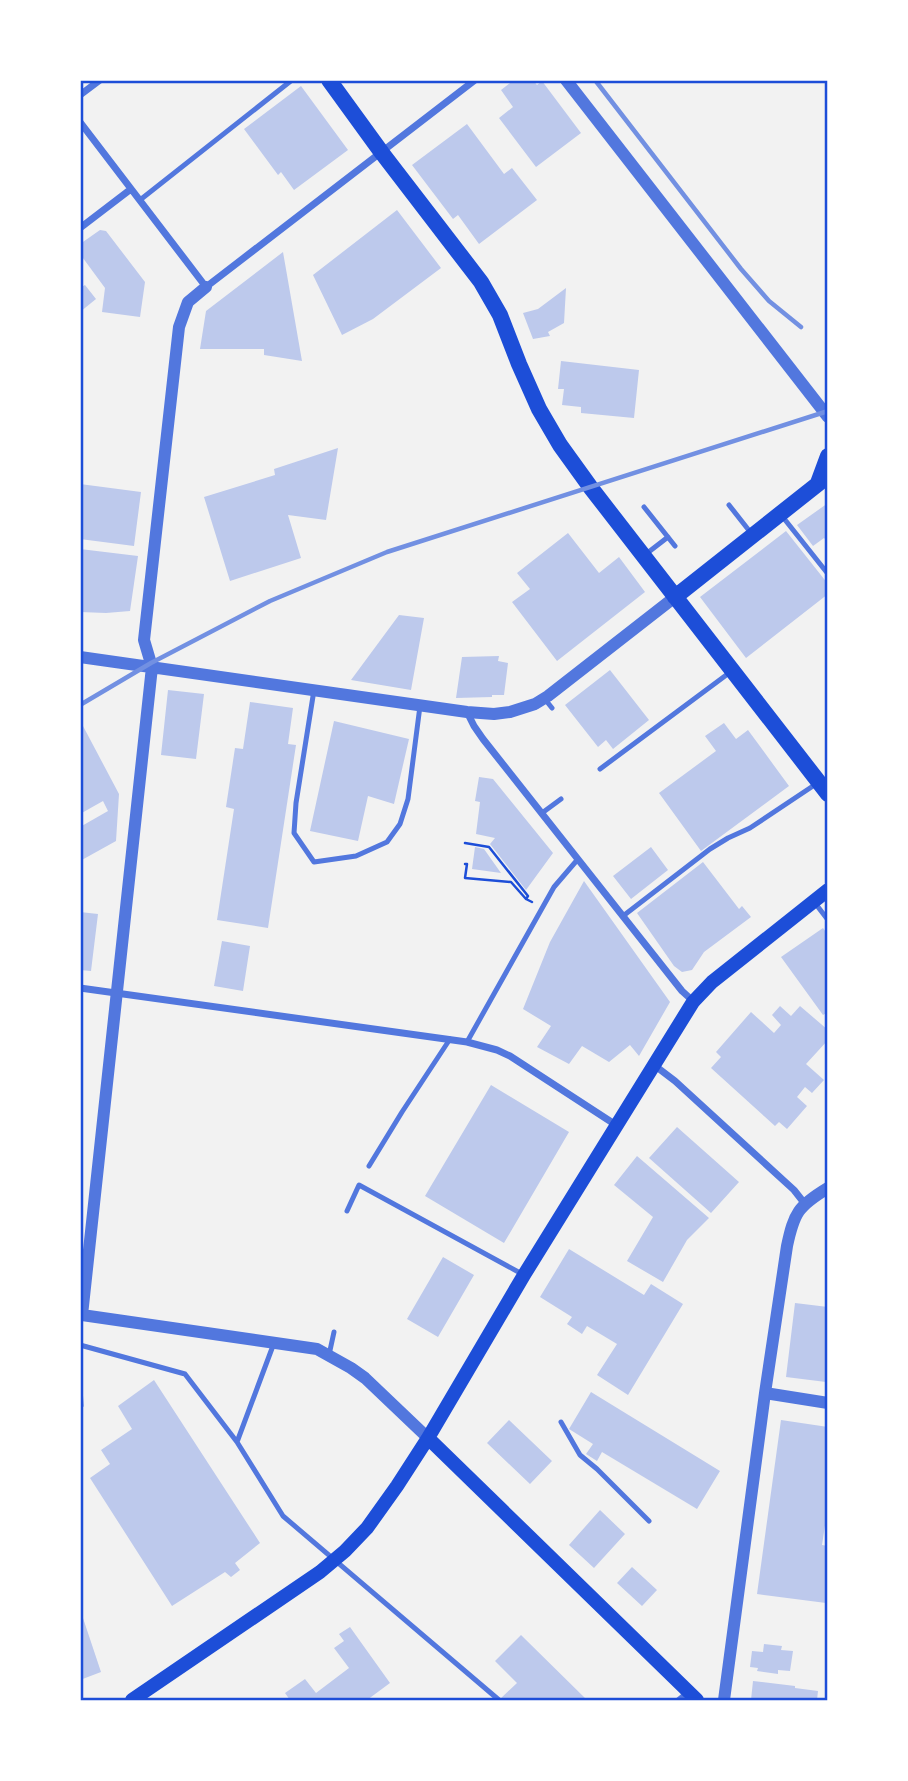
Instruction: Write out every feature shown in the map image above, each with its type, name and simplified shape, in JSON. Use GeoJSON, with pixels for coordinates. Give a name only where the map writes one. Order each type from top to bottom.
{"type":"FeatureCollection","features":[{"type":"Feature","properties":{"kind":"main road"},"geometry":{"type":"LineString","coordinates":[[329,80],[481,282],[500,315],[524,376],[560,445],[823,788]]}},
{"type":"Feature","properties":{"kind":"main road"},"geometry":{"type":"LineString","coordinates":[[676,597],[823,480],[828,456]]}},
{"type":"Feature","properties":{"kind":"main road"},"geometry":{"type":"LineString","coordinates":[[132,1700],[320,1572],[367,1528],[428,1438],[524,1275],[693,1002],[712,982],[828,890]]}},
{"type":"Feature","properties":{"kind":"main road"},"geometry":{"type":"LineString","coordinates":[[428,1438],[688,1698]]}},
{"type":"Feature","properties":{"kind":"street"},"geometry":{"type":"LineString","coordinates":[[80,95],[100,80]]}},
{"type":"Feature","properties":{"kind":"street"},"geometry":{"type":"LineString","coordinates":[[428,1438],[365,1378],[317,1349],[81,1319],[152,667],[144,640],[179,327],[188,302],[475,80]]}},
{"type":"Feature","properties":{"kind":"street"},"geometry":{"type":"LineString","coordinates":[[566,80],[828,417]]}},
{"type":"Feature","properties":{"kind":"street"},"geometry":{"type":"LineString","coordinates":[[80,122],[206,287]]}},
{"type":"Feature","properties":{"kind":"street"},"geometry":{"type":"LineString","coordinates":[[80,228],[131,189]]}},
{"type":"Feature","properties":{"kind":"street"},"geometry":{"type":"LineString","coordinates":[[80,657],[420,706],[494,714],[548,703],[676,597]]}},
{"type":"Feature","properties":{"kind":"street"},"geometry":{"type":"LineString","coordinates":[[467,712],[483,739],[693,1002]]}},
{"type":"Feature","properties":{"kind":"street"},"geometry":{"type":"LineString","coordinates":[[80,988],[467,1042],[509,1056],[616,1125]]}},
{"type":"Feature","properties":{"kind":"street"},"geometry":{"type":"LineString","coordinates":[[653,1065],[675,1081],[806,1204]]}},
{"type":"Feature","properties":{"kind":"street"},"geometry":{"type":"LineString","coordinates":[[724,1700],[765,1393],[792,1222],[806,1204],[828,1188]]}},
{"type":"Feature","properties":{"kind":"street"},"geometry":{"type":"LineString","coordinates":[[765,1393],[828,1403]]}},
{"type":"Feature","properties":{"kind":"lane"},"geometry":{"type":"LineString","coordinates":[[140,200],[292,80]]}},
{"type":"Feature","properties":{"kind":"lane"},"geometry":{"type":"LineString","coordinates":[[729,505],[753,536]]}},
{"type":"Feature","properties":{"kind":"lane"},"geometry":{"type":"LineString","coordinates":[[645,507],[675,546]]}},
{"type":"Feature","properties":{"kind":"lane"},"geometry":{"type":"LineString","coordinates":[[780,514],[828,574]]}},
{"type":"Feature","properties":{"kind":"lane"},"geometry":{"type":"LineString","coordinates":[[644,556],[668,537]]}},
{"type":"Feature","properties":{"kind":"lane"},"geometry":{"type":"LineString","coordinates":[[600,769],[732,671]]}},
{"type":"Feature","properties":{"kind":"lane"},"geometry":{"type":"LineString","coordinates":[[314,690],[296,803],[294,833],[314,862],[355,856],[387,842],[400,824],[408,799],[420,706]]}},
{"type":"Feature","properties":{"kind":"lane"},"geometry":{"type":"LineString","coordinates":[[623,916],[710,849],[823,788]]}},
{"type":"Feature","properties":{"kind":"lane"},"geometry":{"type":"LineString","coordinates":[[542,813],[561,799]]}},
{"type":"Feature","properties":{"kind":"lane"},"geometry":{"type":"LineString","coordinates":[[467,1042],[554,887],[578,859]]}},
{"type":"Feature","properties":{"kind":"lane"},"geometry":{"type":"LineString","coordinates":[[813,901],[828,920]]}},
{"type":"Feature","properties":{"kind":"lane"},"geometry":{"type":"LineString","coordinates":[[369,1166],[450,1039]]}},
{"type":"Feature","properties":{"kind":"lane"},"geometry":{"type":"LineString","coordinates":[[347,1211],[359,1185],[524,1275]]}},
{"type":"Feature","properties":{"kind":"lane"},"geometry":{"type":"LineString","coordinates":[[329,1355],[334,1332]]}},
{"type":"Feature","properties":{"kind":"lane"},"geometry":{"type":"LineString","coordinates":[[237,1442],[274,1343]]}},
{"type":"Feature","properties":{"kind":"lane"},"geometry":{"type":"LineString","coordinates":[[80,1345],[185,1374],[237,1442],[283,1516],[499,1700]]}},
{"type":"Feature","properties":{"kind":"lane"},"geometry":{"type":"LineString","coordinates":[[80,1385],[81,1406]]}},
{"type":"Feature","properties":{"kind":"lane"},"geometry":{"type":"LineString","coordinates":[[561,1422],[580,1455],[649,1521]]}},
{"type":"Feature","properties":{"kind":"path"},"geometry":{"type":"LineString","coordinates":[[466,844],[489,847],[528,896],[526,899]]}},
{"type":"Feature","properties":{"kind":"path"},"geometry":{"type":"LineString","coordinates":[[465,864],[465,878],[511,882],[526,899],[542,908]]}},
{"type":"Feature","properties":{"kind":"building"},"geometry":{"type":"Polygon","coordinates":[[[514,80],[533,80],[537,85],[542,81],[581,133],[536,167],[499,118],[513,107],[501,90],[514,80]]]}},
{"type":"Feature","properties":{"kind":"building"},"geometry":{"type":"Polygon","coordinates":[[[301,86],[348,150],[294,190],[281,172],[278,175],[244,129],[301,86]]]}},
{"type":"Feature","properties":{"kind":"building"},"geometry":{"type":"Polygon","coordinates":[[[467,124],[504,174],[512,168],[537,200],[479,244],[458,215],[453,219],[412,165],[467,124]]]}},
{"type":"Feature","properties":{"kind":"building"},"geometry":{"type":"Polygon","coordinates":[[[397,210],[441,268],[373,319],[342,335],[313,275],[397,210]]]}},
{"type":"Feature","properties":{"kind":"building"},"geometry":{"type":"Polygon","coordinates":[[[100,230],[106,231],[145,282],[140,317],[102,312],[105,288],[80,254],[80,244],[100,230]]]}},
{"type":"Feature","properties":{"kind":"building"},"geometry":{"type":"Polygon","coordinates":[[[283,252],[302,361],[264,355],[264,349],[200,349],[206,311],[283,252]]]}},
{"type":"Feature","properties":{"kind":"building"},"geometry":{"type":"Polygon","coordinates":[[[85,285],[96,299],[80,312],[80,288],[85,285]]]}},
{"type":"Feature","properties":{"kind":"building"},"geometry":{"type":"Polygon","coordinates":[[[566,288],[564,323],[548,332],[550,336],[533,339],[523,313],[538,309],[566,288]]]}},
{"type":"Feature","properties":{"kind":"building"},"geometry":{"type":"Polygon","coordinates":[[[561,361],[639,370],[634,418],[581,413],[581,407],[562,405],[564,389],[558,389],[561,361]]]}},
{"type":"Feature","properties":{"kind":"building"},"geometry":{"type":"Polygon","coordinates":[[[338,448],[326,520],[288,515],[301,558],[230,581],[204,497],[275,475],[274,469],[338,448]]]}},
{"type":"Feature","properties":{"kind":"building"},"geometry":{"type":"Polygon","coordinates":[[[80,484],[141,492],[134,546],[80,539],[80,484]]]}},
{"type":"Feature","properties":{"kind":"building"},"geometry":{"type":"Polygon","coordinates":[[[828,503],[828,542],[824,538],[813,546],[797,525],[828,503]]]}},
{"type":"Feature","properties":{"kind":"building"},"geometry":{"type":"Polygon","coordinates":[[[786,531],[828,584],[828,594],[746,658],[700,597],[786,531]]]}},
{"type":"Feature","properties":{"kind":"building"},"geometry":{"type":"Polygon","coordinates":[[[568,533],[599,573],[619,557],[645,592],[557,661],[512,602],[530,589],[517,573],[568,533]]]}},
{"type":"Feature","properties":{"kind":"building"},"geometry":{"type":"Polygon","coordinates":[[[80,549],[138,556],[130,611],[80,612],[80,549]]]}},
{"type":"Feature","properties":{"kind":"building"},"geometry":{"type":"Polygon","coordinates":[[[399,615],[424,618],[411,690],[351,680],[399,615]]]}},
{"type":"Feature","properties":{"kind":"building"},"geometry":{"type":"Polygon","coordinates":[[[499,656],[498,661],[508,663],[504,695],[456,698],[462,657],[499,656]]]}},
{"type":"Feature","properties":{"kind":"building"},"geometry":{"type":"Polygon","coordinates":[[[610,670],[649,720],[613,749],[606,740],[598,747],[565,705],[610,670]]]}},
{"type":"Feature","properties":{"kind":"building"},"geometry":{"type":"Polygon","coordinates":[[[168,690],[204,694],[196,759],[161,755],[168,690]]]}},
{"type":"Feature","properties":{"kind":"building"},"geometry":{"type":"Polygon","coordinates":[[[250,702],[293,708],[288,744],[296,745],[268,928],[217,920],[234,809],[226,807],[235,748],[243,749],[250,702]]]}},
{"type":"Feature","properties":{"kind":"building"},"geometry":{"type":"Polygon","coordinates":[[[334,721],[409,739],[394,804],[368,796],[358,841],[310,831],[334,721]]]}},
{"type":"Feature","properties":{"kind":"building"},"geometry":{"type":"Polygon","coordinates":[[[724,723],[736,739],[748,730],[789,786],[701,851],[659,793],[716,751],[705,736],[724,723]]]}},
{"type":"Feature","properties":{"kind":"building"},"geometry":{"type":"Polygon","coordinates":[[[83,726],[119,794],[116,841],[80,861],[80,827],[108,811],[103,801],[80,814],[80,727],[83,726]]]}},
{"type":"Feature","properties":{"kind":"building"},"geometry":{"type":"Polygon","coordinates":[[[479,777],[493,779],[553,853],[526,890],[490,844],[495,838],[476,834],[480,802],[475,801],[479,777]]]}},
{"type":"Feature","properties":{"kind":"building"},"geometry":{"type":"Polygon","coordinates":[[[475,847],[484,849],[501,873],[472,869],[475,847]]]}},
{"type":"Feature","properties":{"kind":"building"},"geometry":{"type":"Polygon","coordinates":[[[651,847],[668,870],[631,899],[613,876],[651,847]]]}},
{"type":"Feature","properties":{"kind":"building"},"geometry":{"type":"Polygon","coordinates":[[[703,862],[739,909],[742,906],[751,917],[704,952],[692,970],[682,972],[674,966],[637,913],[703,862]]]}},
{"type":"Feature","properties":{"kind":"building"},"geometry":{"type":"Polygon","coordinates":[[[584,881],[670,1002],[639,1056],[630,1045],[609,1062],[582,1046],[569,1064],[537,1047],[551,1026],[523,1009],[550,942],[584,881]]]}},
{"type":"Feature","properties":{"kind":"building"},"geometry":{"type":"Polygon","coordinates":[[[80,912],[98,914],[91,971],[80,970],[80,912]]]}},
{"type":"Feature","properties":{"kind":"building"},"geometry":{"type":"Polygon","coordinates":[[[823,928],[828,935],[828,1012],[823,1015],[781,957],[823,928]]]}},
{"type":"Feature","properties":{"kind":"building"},"geometry":{"type":"Polygon","coordinates":[[[222,941],[250,946],[243,991],[214,986],[222,941]]]}},
{"type":"Feature","properties":{"kind":"building"},"geometry":{"type":"Polygon","coordinates":[[[780,1006],[791,1016],[800,1006],[828,1030],[828,1040],[806,1064],[824,1080],[812,1093],[805,1087],[797,1097],[807,1106],[787,1129],[779,1122],[775,1126],[711,1068],[721,1057],[716,1052],[751,1012],[774,1033],[781,1025],[772,1015],[780,1006]]]}},
{"type":"Feature","properties":{"kind":"building"},"geometry":{"type":"Polygon","coordinates":[[[491,1085],[569,1132],[504,1243],[425,1196],[491,1085]]]}},
{"type":"Feature","properties":{"kind":"building"},"geometry":{"type":"Polygon","coordinates":[[[677,1127],[739,1182],[711,1213],[649,1158],[677,1127]]]}},
{"type":"Feature","properties":{"kind":"building"},"geometry":{"type":"Polygon","coordinates":[[[637,1156],[709,1218],[687,1240],[663,1282],[627,1261],[653,1217],[614,1185],[637,1156]]]}},
{"type":"Feature","properties":{"kind":"building"},"geometry":{"type":"Polygon","coordinates":[[[569,1249],[644,1295],[651,1284],[683,1304],[628,1395],[597,1375],[617,1344],[587,1326],[582,1334],[567,1324],[572,1317],[540,1297],[569,1249]]]}},
{"type":"Feature","properties":{"kind":"building"},"geometry":{"type":"Polygon","coordinates":[[[443,1257],[474,1275],[438,1337],[407,1319],[443,1257]]]}},
{"type":"Feature","properties":{"kind":"building"},"geometry":{"type":"Polygon","coordinates":[[[795,1303],[828,1307],[826,1382],[786,1377],[795,1303]]]}},
{"type":"Feature","properties":{"kind":"building"},"geometry":{"type":"Polygon","coordinates":[[[154,1380],[260,1543],[235,1563],[240,1570],[231,1577],[225,1572],[172,1606],[90,1478],[110,1464],[101,1450],[132,1429],[118,1406],[154,1380]]]}},
{"type":"Feature","properties":{"kind":"building"},"geometry":{"type":"Polygon","coordinates":[[[591,1392],[720,1471],[697,1509],[602,1452],[597,1461],[586,1454],[593,1444],[569,1429],[591,1392]]]}},
{"type":"Feature","properties":{"kind":"building"},"geometry":{"type":"Polygon","coordinates":[[[509,1420],[552,1461],[530,1484],[487,1443],[509,1420]]]}},
{"type":"Feature","properties":{"kind":"building"},"geometry":{"type":"Polygon","coordinates":[[[781,1420],[828,1427],[828,1506],[822,1545],[828,1546],[826,1603],[757,1594],[781,1420]]]}},
{"type":"Feature","properties":{"kind":"building"},"geometry":{"type":"Polygon","coordinates":[[[600,1510],[625,1534],[594,1568],[569,1545],[600,1510]]]}},
{"type":"Feature","properties":{"kind":"building"},"geometry":{"type":"Polygon","coordinates":[[[632,1567],[657,1590],[642,1606],[617,1583],[632,1567]]]}},
{"type":"Feature","properties":{"kind":"building"},"geometry":{"type":"Polygon","coordinates":[[[80,1609],[101,1672],[80,1680],[80,1609]]]}},
{"type":"Feature","properties":{"kind":"building"},"geometry":{"type":"Polygon","coordinates":[[[350,1627],[390,1683],[367,1700],[290,1700],[285,1693],[305,1679],[316,1693],[349,1668],[334,1648],[344,1641],[339,1634],[350,1627]]]}},
{"type":"Feature","properties":{"kind":"building"},"geometry":{"type":"Polygon","coordinates":[[[521,1635],[587,1700],[499,1700],[517,1683],[495,1661],[521,1635]]]}},
{"type":"Feature","properties":{"kind":"building"},"geometry":{"type":"Polygon","coordinates":[[[764,1644],[782,1646],[781,1650],[793,1651],[790,1671],[778,1670],[778,1674],[757,1671],[758,1668],[750,1667],[752,1651],[763,1652],[764,1644]]]}},
{"type":"Feature","properties":{"kind":"building"},"geometry":{"type":"Polygon","coordinates":[[[753,1681],[818,1691],[817,1700],[751,1700],[753,1681]]]}},
{"type":"Feature","properties":{"kind":"railway"},"geometry":{"type":"LineString","coordinates":[[595,80],[741,269],[769,301],[801,327]]}},
{"type":"Feature","properties":{"kind":"railway"},"geometry":{"type":"LineString","coordinates":[[80,705],[151,663],[270,601],[387,552],[828,411]]}}]}
